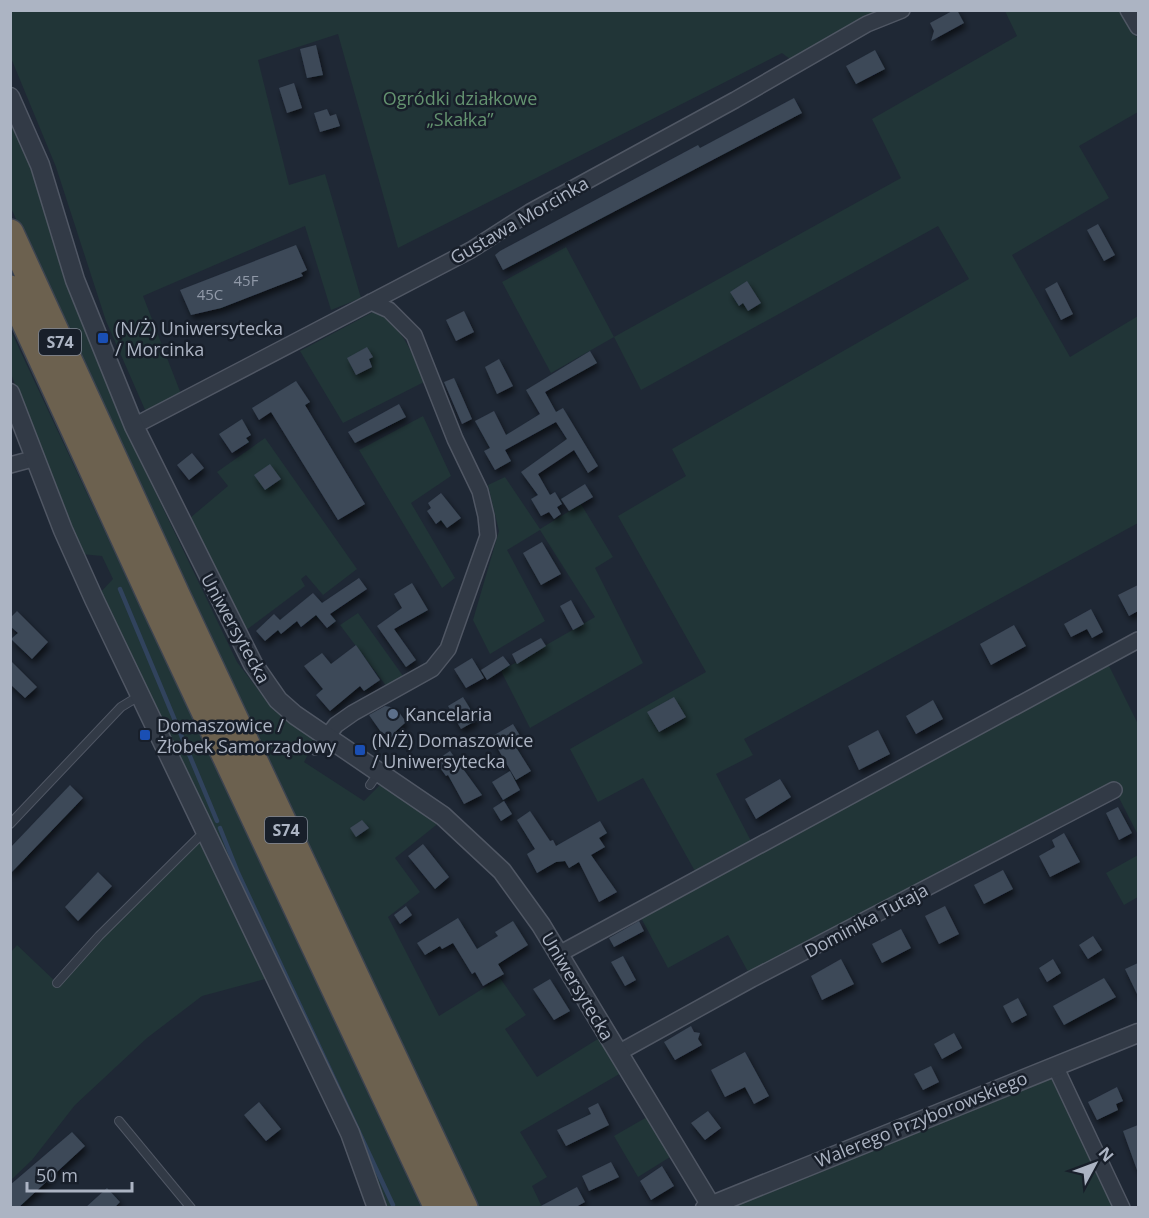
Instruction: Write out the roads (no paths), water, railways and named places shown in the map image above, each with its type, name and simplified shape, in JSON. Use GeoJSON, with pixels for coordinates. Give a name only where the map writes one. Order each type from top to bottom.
{"type":"FeatureCollection","features":[{"type":"Feature","properties":{"kind":"highway","name":"S74"},"geometry":{"type":"LineString","coordinates":[[10,233],[99,457],[438,1208]]}},
{"type":"Feature","properties":{"kind":"highway","name":"S74"},"geometry":{"type":"LineString","coordinates":[[10,289],[99,457],[464,1208]]}},
{"type":"Feature","properties":{"kind":"street","name":"Gustawa Morcinka"},"geometry":{"type":"LineString","coordinates":[[134,426],[471,250],[530,212],[730,103],[867,24],[902,10]]}},
{"type":"Feature","properties":{"kind":"street"},"geometry":{"type":"LineString","coordinates":[[1128,10],[1138,27]]}},
{"type":"Feature","properties":{"kind":"street","name":"Uniwersytecka"},"geometry":{"type":"LineString","coordinates":[[10,97],[40,165],[75,280],[134,426],[253,664],[278,700],[322,742],[375,779],[425,802],[476,844],[521,896],[559,954],[707,1206]]}},
{"type":"Feature","properties":{"kind":"street"},"geometry":{"type":"LineString","coordinates":[[322,742],[336,725],[353,713],[432,669],[448,649],[488,536],[480,491],[455,439],[414,335],[389,309],[371,302]]}},
{"type":"Feature","properties":{"kind":"street"},"geometry":{"type":"LineString","coordinates":[[10,393],[85,580],[350,1133],[376,1208]]}},
{"type":"Feature","properties":{"kind":"street"},"geometry":{"type":"LineString","coordinates":[[10,465],[36,458]]}},
{"type":"Feature","properties":{"kind":"street"},"geometry":{"type":"LineString","coordinates":[[559,954],[1138,640]]}},
{"type":"Feature","properties":{"kind":"street","name":"Dominika Tutaja"},"geometry":{"type":"LineString","coordinates":[[618,1053],[762,974],[1114,790]]}},
{"type":"Feature","properties":{"kind":"street","name":"Walerego Przyborowskiego"},"geometry":{"type":"LineString","coordinates":[[707,1206],[1138,1033]]}},
{"type":"Feature","properties":{"kind":"street"},"geometry":{"type":"LineString","coordinates":[[1055,1066],[1122,1208]]}},
{"type":"Feature","properties":{"kind":"lane"},"geometry":{"type":"LineString","coordinates":[[10,824],[122,707],[140,695]]}},
{"type":"Feature","properties":{"kind":"lane"},"geometry":{"type":"LineString","coordinates":[[57,983],[99,936],[205,831]]}},
{"type":"Feature","properties":{"kind":"lane"},"geometry":{"type":"LineString","coordinates":[[119,1121],[191,1208]]}},
{"type":"Feature","properties":{"kind":"waterway"},"geometry":{"type":"LineString","coordinates":[[120,589],[217,821]]}},
{"type":"Feature","properties":{"kind":"waterway"},"geometry":{"type":"LineString","coordinates":[[220,828],[238,873],[393,1205]]}},
{"type":"Feature","properties":{"kind":"place","name":"(N/Ż) Uniwersytecka / Morcinka"},"geometry":{"type":"Point","coordinates":[103,338]}},
{"type":"Feature","properties":{"kind":"place","name":"Kancelaria"},"geometry":{"type":"Point","coordinates":[393,714]}},
{"type":"Feature","properties":{"kind":"place","name":"Domaszowice / Żłobek Samorządowy"},"geometry":{"type":"Point","coordinates":[145,735]}},
{"type":"Feature","properties":{"kind":"place","name":"(N/Ż) Domaszowice / Uniwersytecka"},"geometry":{"type":"Point","coordinates":[360,750]}},
{"type":"Feature","properties":{"kind":"park label","name":"Ogródki działkowe „Skałka”"},"geometry":{"type":"Point","coordinates":[460,108]}}]}
